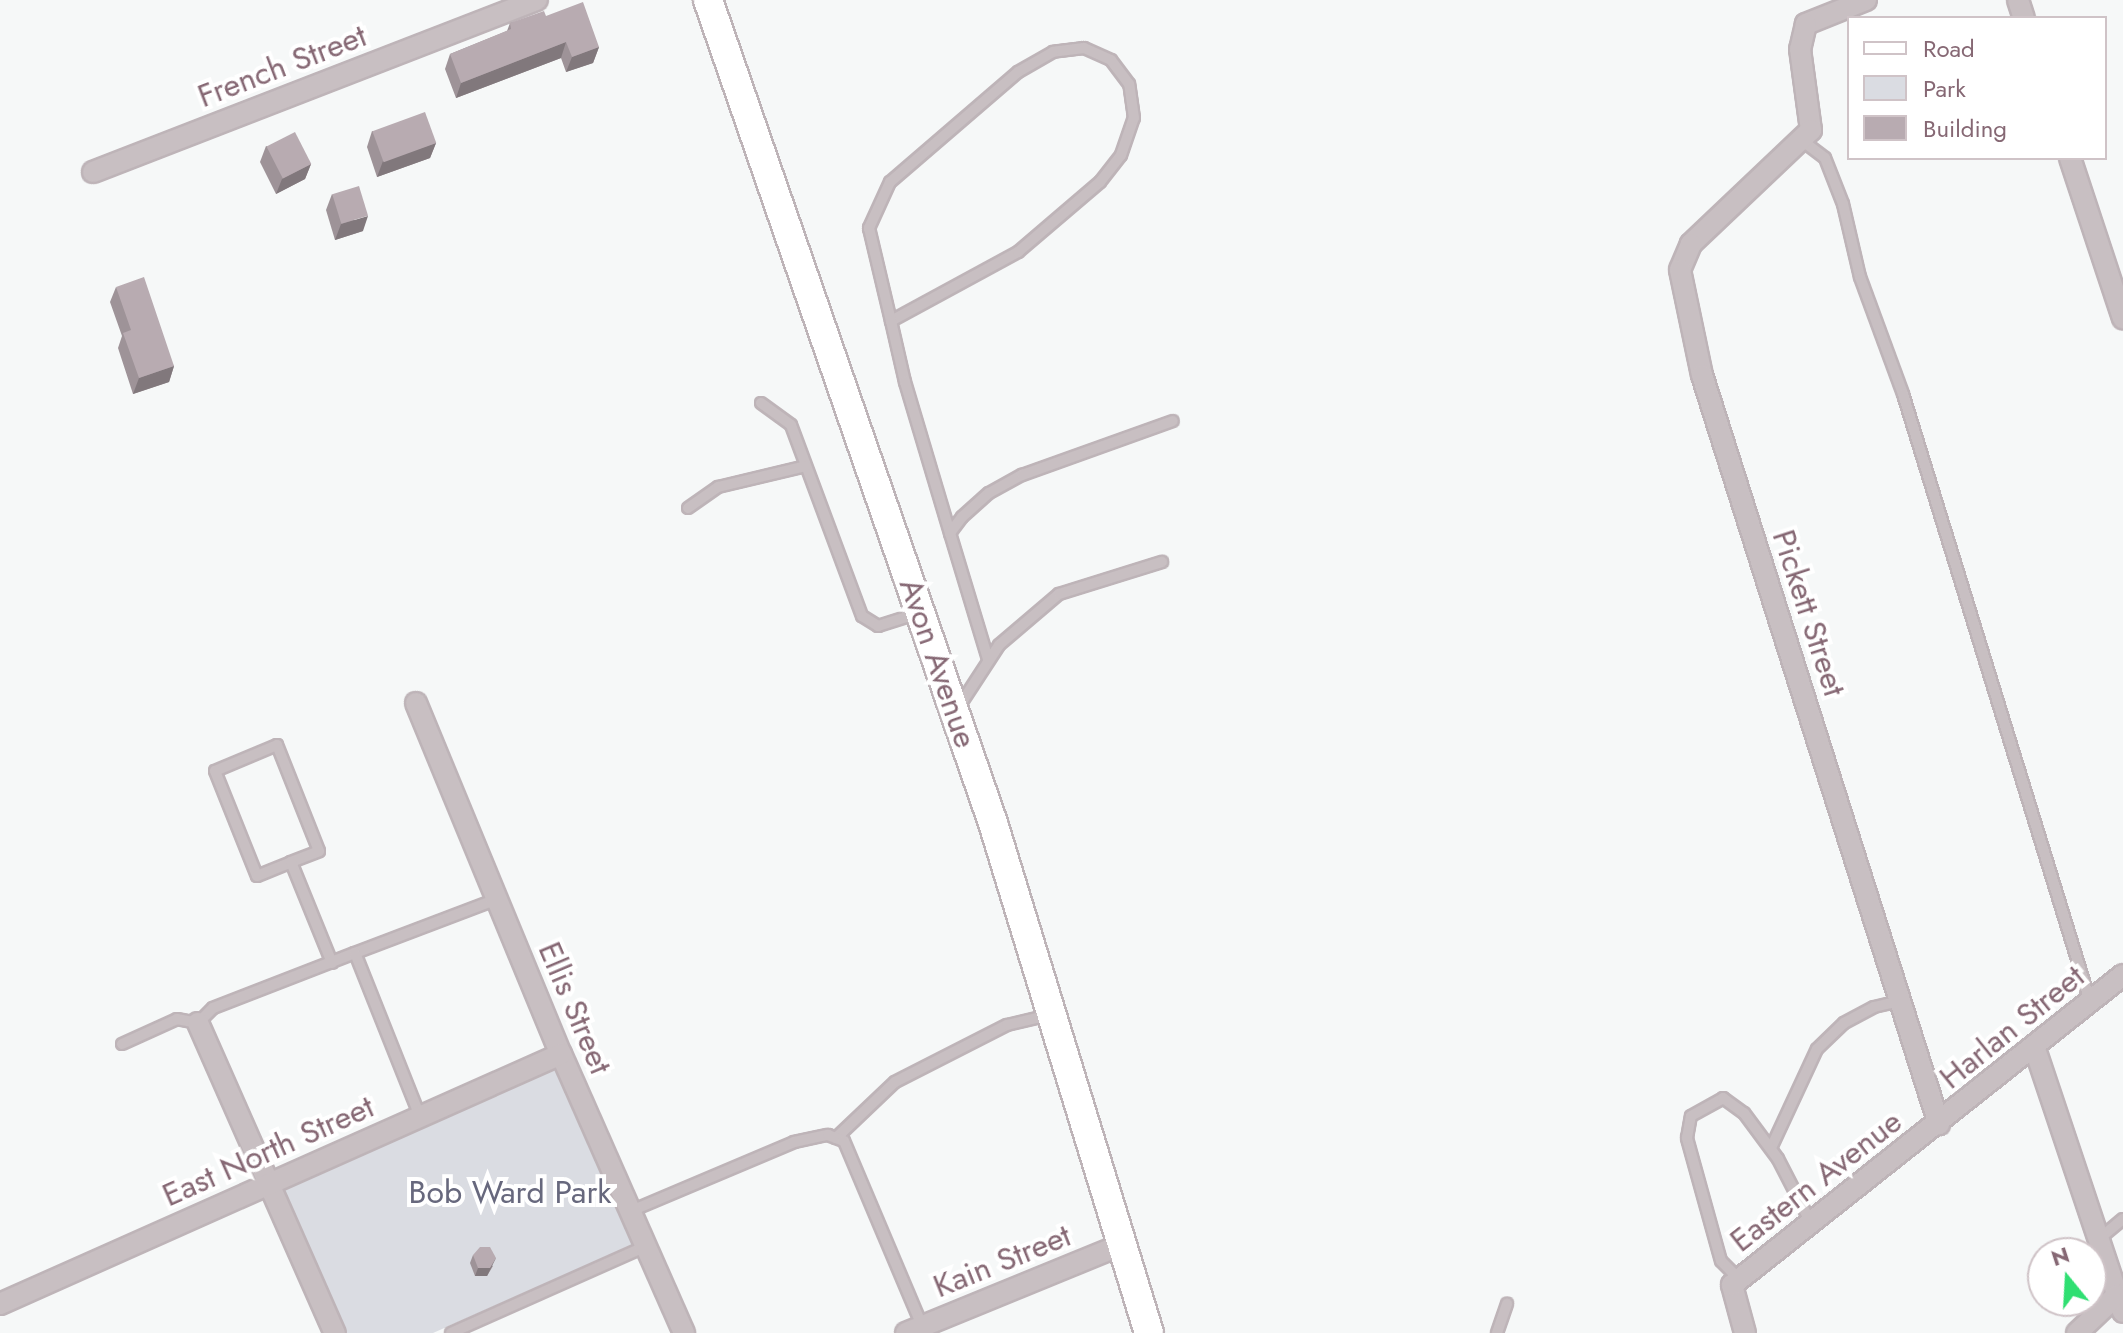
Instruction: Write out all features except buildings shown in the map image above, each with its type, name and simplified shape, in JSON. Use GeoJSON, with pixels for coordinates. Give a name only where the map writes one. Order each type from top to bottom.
{"type":"FeatureCollection","features":[{"type":"Feature","properties":{"kind":"main road","name":"Avon Avenue"},"geometry":{"type":"LineString","coordinates":[[708,0],[793,238],[955,713],[1149,1333]]}},
{"type":"Feature","properties":{"kind":"street","name":"French Street"},"geometry":{"type":"LineString","coordinates":[[93,172],[537,0]]}},
{"type":"Feature","properties":{"kind":"street"},"geometry":{"type":"LineString","coordinates":[[1804,142],[1811,130],[1800,49],[1806,24],[1866,0]]}},
{"type":"Feature","properties":{"kind":"street","name":"Pickett Street"},"geometry":{"type":"LineString","coordinates":[[1804,142],[1691,244],[1680,270],[1702,375],[1939,1124]]}},
{"type":"Feature","properties":{"kind":"street"},"geometry":{"type":"LineString","coordinates":[[2071,160],[2123,318]]}},
{"type":"Feature","properties":{"kind":"street","name":"Ellis Street"},"geometry":{"type":"LineString","coordinates":[[416,703],[561,1054],[684,1333]]}},
{"type":"Feature","properties":{"kind":"street","name":"Harlan Street"},"geometry":{"type":"LineString","coordinates":[[1939,1124],[2123,975]]}},
{"type":"Feature","properties":{"kind":"street"},"geometry":{"type":"LineString","coordinates":[[198,1023],[335,1333]]}},
{"type":"Feature","properties":{"kind":"street"},"geometry":{"type":"LineString","coordinates":[[2035,1049],[2098,1237]]}},
{"type":"Feature","properties":{"kind":"street","name":"East North Street"},"geometry":{"type":"LineString","coordinates":[[0,1304],[561,1054]]}},
{"type":"Feature","properties":{"kind":"street","name":"Eastern Avenue"},"geometry":{"type":"LineString","coordinates":[[1745,1333],[1732,1285],[1939,1124]]}},
{"type":"Feature","properties":{"kind":"street","name":"Kain Street"},"geometry":{"type":"LineString","coordinates":[[914,1330],[1121,1245]]}},
{"type":"Feature","properties":{"kind":"street"},"geometry":{"type":"LineString","coordinates":[[2077,1333],[2120,1304],[2107,1264]]}},
{"type":"Feature","properties":{"kind":"lane"},"geometry":{"type":"LineString","coordinates":[[891,321],[1018,252],[1100,182],[1121,155],[1134,118],[1129,84],[1111,60],[1084,48],[1053,52],[1018,72],[890,182],[869,228],[891,321],[988,659]]}},
{"type":"Feature","properties":{"kind":"lane"},"geometry":{"type":"LineString","coordinates":[[1804,142],[1825,158],[1843,204],[1860,277],[1903,394],[2091,1003]]}},
{"type":"Feature","properties":{"kind":"lane"},"geometry":{"type":"LineString","coordinates":[[761,403],[791,425],[862,616],[878,626],[921,612]]}},
{"type":"Feature","properties":{"kind":"lane"},"geometry":{"type":"LineString","coordinates":[[950,533],[989,493],[1022,475],[1173,421]]}},
{"type":"Feature","properties":{"kind":"lane"},"geometry":{"type":"LineString","coordinates":[[688,508],[718,487],[806,466]]}},
{"type":"Feature","properties":{"kind":"lane"},"geometry":{"type":"LineString","coordinates":[[955,713],[988,659],[1029,617],[1059,594],[1162,562]]}},
{"type":"Feature","properties":{"kind":"lane"},"geometry":{"type":"LineString","coordinates":[[277,745],[319,851],[291,862],[257,876],[215,771],[277,745]]}},
{"type":"Feature","properties":{"kind":"lane"},"geometry":{"type":"LineString","coordinates":[[291,862],[332,963]]}},
{"type":"Feature","properties":{"kind":"lane"},"geometry":{"type":"LineString","coordinates":[[122,1044],[177,1019],[198,1023],[213,1008],[497,899]]}},
{"type":"Feature","properties":{"kind":"lane"},"geometry":{"type":"LineString","coordinates":[[355,953],[420,1116]]}},
{"type":"Feature","properties":{"kind":"lane"},"geometry":{"type":"LineString","coordinates":[[1771,1148],[1817,1049],[1844,1023],[1874,1007],[1900,1001]]}},
{"type":"Feature","properties":{"kind":"lane"},"geometry":{"type":"LineString","coordinates":[[836,1138],[895,1082],[1007,1025],[1051,1014]]}},
{"type":"Feature","properties":{"kind":"lane"},"geometry":{"type":"LineString","coordinates":[[1739,1279],[1721,1261],[1687,1138],[1691,1116],[1723,1098],[1744,1113],[1771,1148],[1811,1223]]}},
{"type":"Feature","properties":{"kind":"lane"},"geometry":{"type":"LineString","coordinates":[[631,1211],[794,1142],[828,1135],[844,1141],[914,1330]]}},
{"type":"Feature","properties":{"kind":"lane"},"geometry":{"type":"LineString","coordinates":[[2101,1237],[2123,1219]]}},
{"type":"Feature","properties":{"kind":"lane"},"geometry":{"type":"LineString","coordinates":[[451,1333],[646,1246]]}},
{"type":"Feature","properties":{"kind":"lane"},"geometry":{"type":"LineString","coordinates":[[1497,1333],[1507,1304]]}},
{"type":"Feature","properties":{"kind":"green space","name":"Bob Ward Park"},"geometry":{"type":"Polygon","coordinates":[[[563,1059],[644,1240],[433,1333],[341,1333],[281,1188],[563,1059]]]}}]}
